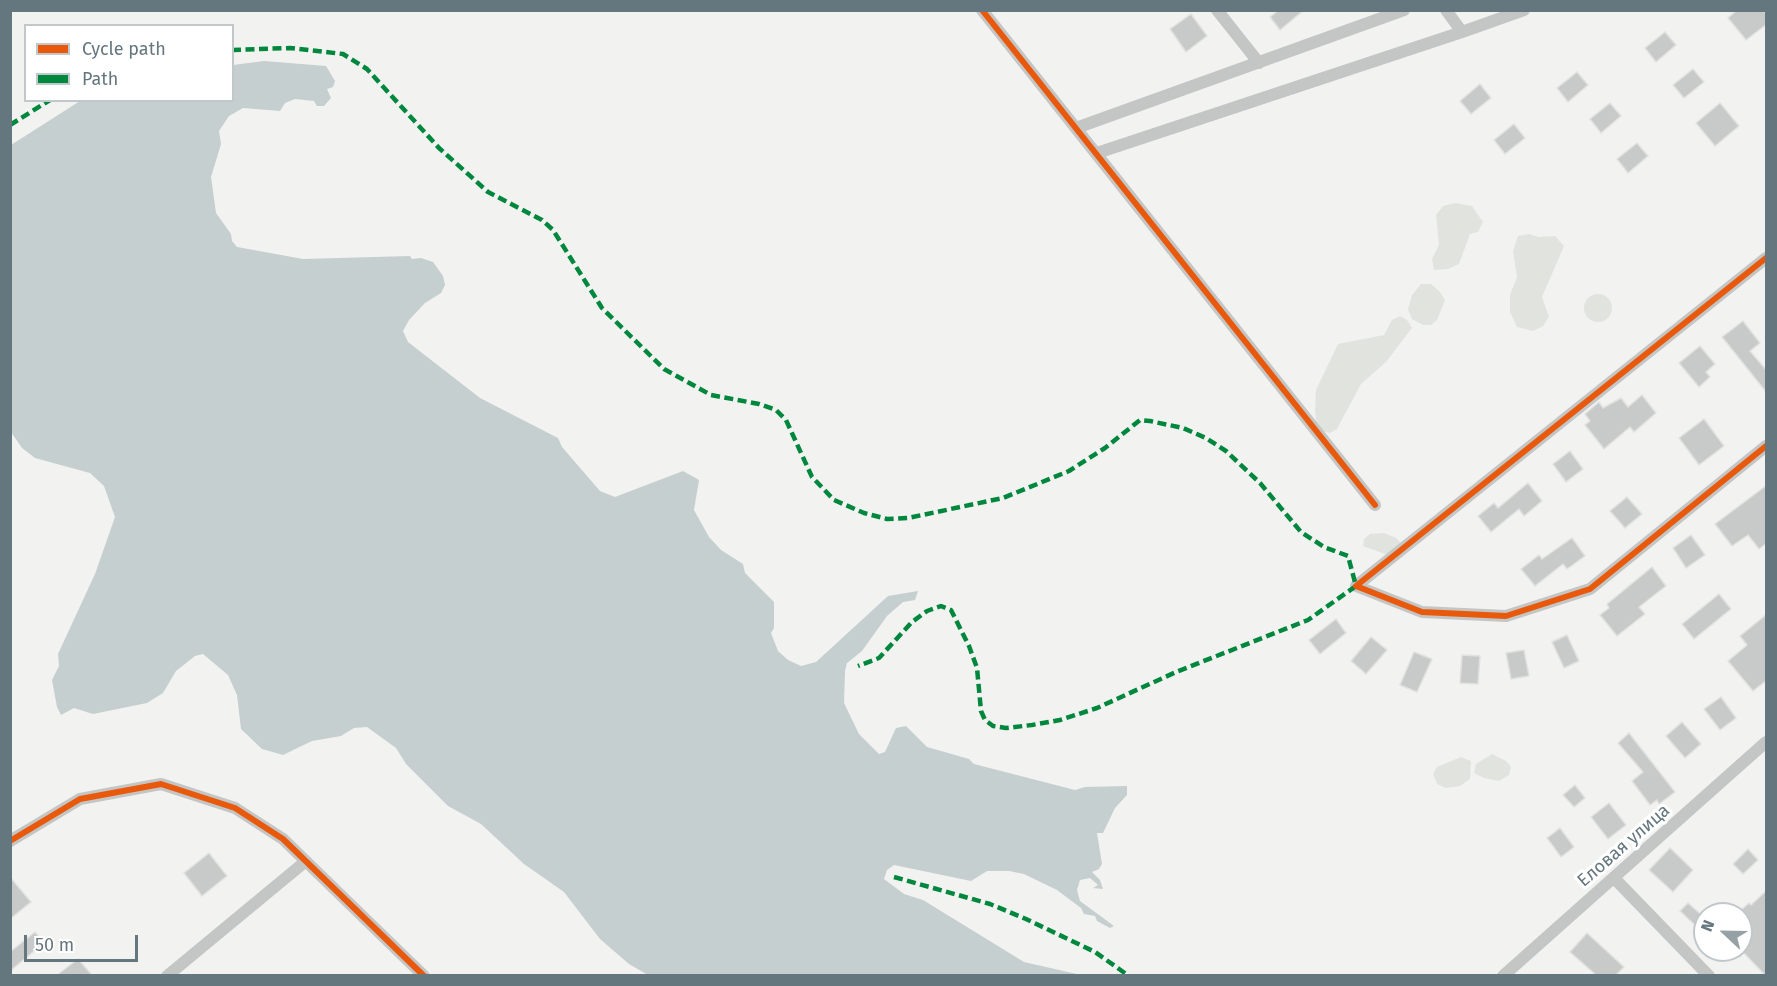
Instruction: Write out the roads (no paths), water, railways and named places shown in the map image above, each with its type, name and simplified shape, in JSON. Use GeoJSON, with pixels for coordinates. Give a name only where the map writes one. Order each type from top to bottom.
{"type":"FeatureCollection","features":[{"type":"Feature","properties":{"kind":"street"},"geometry":{"type":"LineString","coordinates":[[982,10],[1375,505]]}},
{"type":"Feature","properties":{"kind":"street"},"geometry":{"type":"LineString","coordinates":[[1217,10],[1259,63]]}},
{"type":"Feature","properties":{"kind":"street"},"geometry":{"type":"LineString","coordinates":[[1076,128],[1404,10]]}},
{"type":"Feature","properties":{"kind":"street"},"geometry":{"type":"LineString","coordinates":[[1446,10],[1462,32]]}},
{"type":"Feature","properties":{"kind":"street"},"geometry":{"type":"LineString","coordinates":[[1097,153],[1524,10]]}},
{"type":"Feature","properties":{"kind":"street"},"geometry":{"type":"LineString","coordinates":[[1767,258],[1356,586],[1422,612],[1506,616],[1590,589],[1767,446]]}},
{"type":"Feature","properties":{"kind":"street","name":"Еловая улица"},"geometry":{"type":"LineString","coordinates":[[1503,975],[1767,742]]}},
{"type":"Feature","properties":{"kind":"street"},"geometry":{"type":"LineString","coordinates":[[10,841],[80,799],[161,784],[236,808],[283,839],[424,975]]}},
{"type":"Feature","properties":{"kind":"street"},"geometry":{"type":"LineString","coordinates":[[167,975],[306,861]]}},
{"type":"Feature","properties":{"kind":"street"},"geometry":{"type":"LineString","coordinates":[[1614,878],[1710,975]]}}]}
